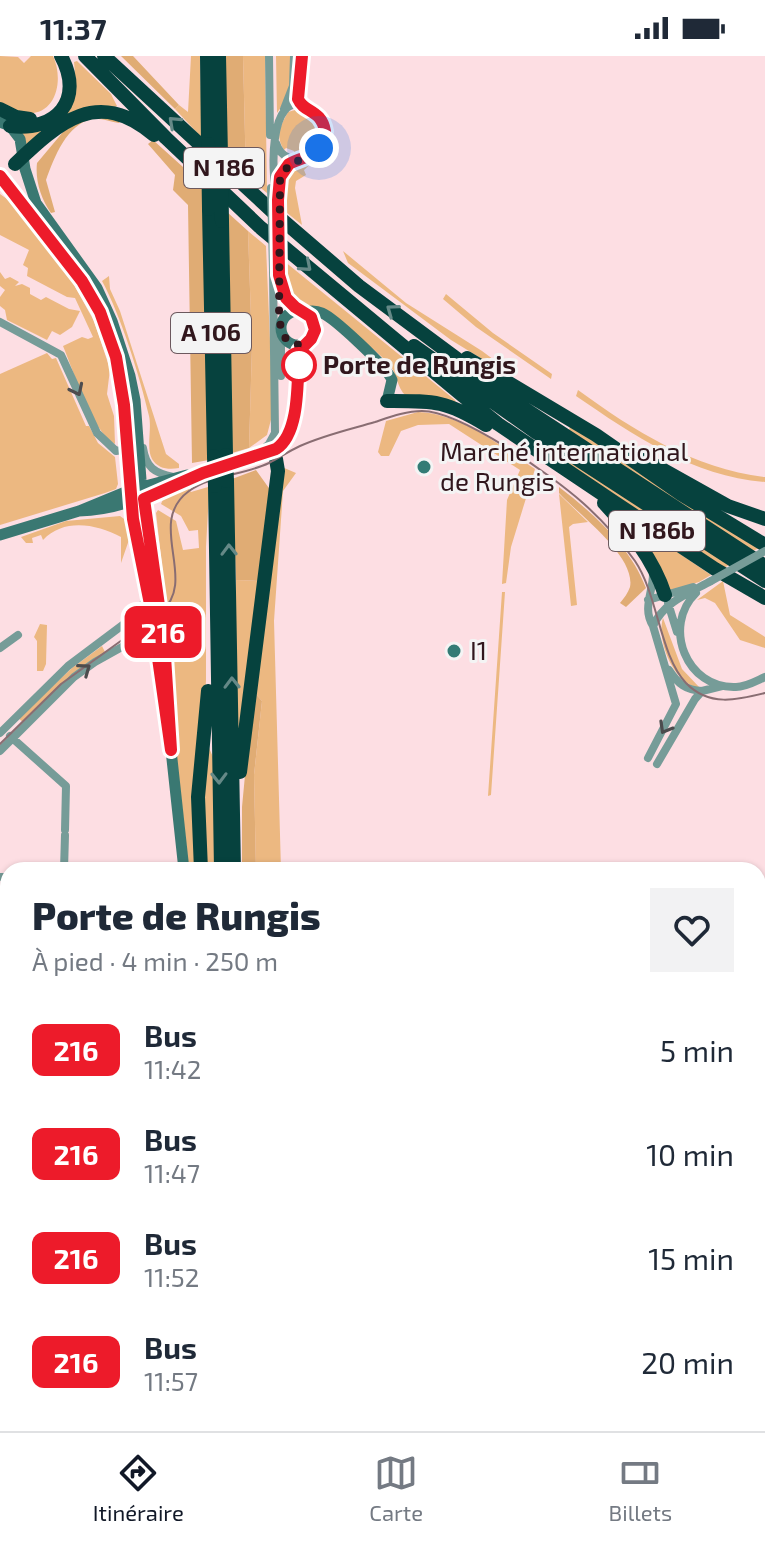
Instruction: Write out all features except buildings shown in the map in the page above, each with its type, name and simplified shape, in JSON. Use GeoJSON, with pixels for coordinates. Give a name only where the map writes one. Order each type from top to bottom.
{"type":"FeatureCollection","features":[{"type":"Feature","properties":{"kind":"highway","name":"N 186"},"geometry":{"type":"LineString","coordinates":[[85,56],[261,228],[370,318],[550,441],[765,581]]}},
{"type":"Feature","properties":{"kind":"highway","name":"A 106"},"geometry":{"type":"LineString","coordinates":[[207,56],[209,209],[234,789],[234,862]]}},
{"type":"Feature","properties":{"kind":"highway","name":"A 106"},"geometry":{"type":"LineString","coordinates":[[219,56],[222,221],[220,456]]}},
{"type":"Feature","properties":{"kind":"highway","name":"N 186"},"geometry":{"type":"LineString","coordinates":[[111,59],[226,170],[336,267],[519,405],[765,566]]}},
{"type":"Feature","properties":{"kind":"highway"},"geometry":{"type":"LineString","coordinates":[[2,120],[34,119],[54,110],[62,98],[67,80],[64,62]]}},
{"type":"Feature","properties":{"kind":"highway"},"geometry":{"type":"LineString","coordinates":[[20,156],[69,120],[93,111],[128,117],[159,139],[166,138]]}},
{"type":"Feature","properties":{"kind":"highway","name":"N 186b"},"geometry":{"type":"LineString","coordinates":[[370,318],[386,335],[498,424],[715,569],[765,598]]}},
{"type":"Feature","properties":{"kind":"highway","name":"N 186b"},"geometry":{"type":"LineString","coordinates":[[448,351],[460,354],[526,391],[681,494],[765,545]]}},
{"type":"Feature","properties":{"kind":"highway"},"geometry":{"type":"LineString","coordinates":[[387,401],[437,401],[457,407],[489,426],[498,424]]}},
{"type":"Feature","properties":{"kind":"highway"},"geometry":{"type":"LineString","coordinates":[[596,435],[603,435],[728,506],[765,519]]}},
{"type":"Feature","properties":{"kind":"highway"},"geometry":{"type":"LineString","coordinates":[[234,789],[239,780],[242,759],[268,456]]}},
{"type":"Feature","properties":{"kind":"highway","name":"A 106"},"geometry":{"type":"LineString","coordinates":[[221,484],[215,616],[221,862]]}},
{"type":"Feature","properties":{"kind":"highway"},"geometry":{"type":"LineString","coordinates":[[600,493],[603,503],[654,564],[667,600]]}},
{"type":"Feature","properties":{"kind":"highway"},"geometry":{"type":"LineString","coordinates":[[201,862],[198,797],[207,724],[211,621],[215,616]]}},
{"type":"Feature","properties":{"kind":"main road"},"geometry":{"type":"LineString","coordinates":[[2,120],[18,135],[20,156],[36,203],[89,275],[105,305],[121,345],[135,400],[134,502],[171,750],[183,862]]}},
{"type":"Feature","properties":{"kind":"main road"},"geometry":{"type":"LineString","coordinates":[[20,156],[0,174],[77,273],[100,312],[118,367],[133,448]]}},
{"type":"Feature","properties":{"kind":"main road"},"geometry":{"type":"LineString","coordinates":[[301,312],[313,321],[309,340]]}},
{"type":"Feature","properties":{"kind":"main road"},"geometry":{"type":"LineString","coordinates":[[309,340],[290,343],[281,330],[286,316],[301,312],[324,314],[388,370],[392,383],[387,401]]}},
{"type":"Feature","properties":{"kind":"main road"},"geometry":{"type":"LineString","coordinates":[[0,535],[79,511],[134,502],[174,477],[203,473],[268,456],[284,443],[291,428],[299,351],[326,326],[350,337]]}},
{"type":"Feature","properties":{"kind":"main road"},"geometry":{"type":"LineString","coordinates":[[79,511],[101,510],[134,502],[203,473]]}},
{"type":"Feature","properties":{"kind":"main road"},"geometry":{"type":"LineString","coordinates":[[134,502],[164,647],[171,750]]}},
{"type":"Feature","properties":{"kind":"street"},"geometry":{"type":"LineString","coordinates":[[268,456],[280,414],[281,330],[271,188],[269,56]]}},
{"type":"Feature","properties":{"kind":"street"},"geometry":{"type":"LineString","coordinates":[[278,200],[275,192],[276,124],[293,86],[294,56]]}},
{"type":"Feature","properties":{"kind":"street"},"geometry":{"type":"LineString","coordinates":[[275,433],[276,272],[282,173],[289,164],[317,152],[325,131],[318,115],[301,104],[298,96],[302,59]]}},
{"type":"Feature","properties":{"kind":"street"},"geometry":{"type":"LineString","coordinates":[[283,112],[292,105],[301,104]]}},
{"type":"Feature","properties":{"kind":"street"},"geometry":{"type":"LineString","coordinates":[[276,143],[284,155],[297,160]]}},
{"type":"Feature","properties":{"kind":"street"},"geometry":{"type":"LineString","coordinates":[[276,272],[286,298],[301,312]]}},
{"type":"Feature","properties":{"kind":"street"},"geometry":{"type":"LineString","coordinates":[[0,322],[61,355],[97,433],[111,448],[120,451],[133,448]]}},
{"type":"Feature","properties":{"kind":"street"},"geometry":{"type":"LineString","coordinates":[[135,400],[148,464],[157,473],[174,477]]}},
{"type":"Feature","properties":{"kind":"street"},"geometry":{"type":"LineString","coordinates":[[639,544],[653,573],[648,618],[659,644],[676,704],[648,758]]}},
{"type":"Feature","properties":{"kind":"street"},"geometry":{"type":"LineString","coordinates":[[648,600],[667,600],[708,583],[765,551]]}},
{"type":"Feature","properties":{"kind":"street"},"geometry":{"type":"LineString","coordinates":[[680,640],[679,623],[685,607],[708,583]]}},
{"type":"Feature","properties":{"kind":"street"},"geometry":{"type":"LineString","coordinates":[[64,862],[66,786],[2,731],[68,666],[140,612],[145,604],[146,592]]}},
{"type":"Feature","properties":{"kind":"street"},"geometry":{"type":"LineString","coordinates":[[653,626],[667,600]]}},
{"type":"Feature","properties":{"kind":"street"},"geometry":{"type":"LineString","coordinates":[[667,600],[693,670],[722,686]]}},
{"type":"Feature","properties":{"kind":"street"},"geometry":{"type":"LineString","coordinates":[[0,648],[18,635]]}},
{"type":"Feature","properties":{"kind":"street"},"geometry":{"type":"LineString","coordinates":[[0,751],[62,688],[95,662],[138,638],[156,646]]}},
{"type":"Feature","properties":{"kind":"street"},"geometry":{"type":"LineString","coordinates":[[666,666],[677,682],[691,691],[746,686],[765,677]]}},
{"type":"Feature","properties":{"kind":"street"},"geometry":{"type":"LineString","coordinates":[[657,764],[702,691]]}},
{"type":"Feature","properties":{"kind":"shaded area"},"geometry":{"type":"Polygon","coordinates":[[[0,56],[18,57],[24,63],[31,56],[53,56],[58,75],[51,103],[35,113],[24,113],[0,103],[0,56]]]}},
{"type":"Feature","properties":{"kind":"shaded area"},"geometry":{"type":"Polygon","coordinates":[[[121,56],[133,56],[179,105],[175,109],[121,56]]]}},
{"type":"Feature","properties":{"kind":"shaded area"},"geometry":{"type":"Polygon","coordinates":[[[191,56],[200,56],[202,138],[175,109],[179,105],[188,112],[191,56]]]}},
{"type":"Feature","properties":{"kind":"shaded area"},"geometry":{"type":"Polygon","coordinates":[[[225,56],[243,56],[246,176],[225,159],[225,56]]]}},
{"type":"Feature","properties":{"kind":"shaded area"},"geometry":{"type":"Polygon","coordinates":[[[243,56],[265,56],[267,193],[246,176],[243,56]]]}},
{"type":"Feature","properties":{"kind":"shaded area"},"geometry":{"type":"Polygon","coordinates":[[[276,56],[291,56],[292,64],[287,93],[277,113],[276,56]]]}},
{"type":"Feature","properties":{"kind":"shaded area"},"geometry":{"type":"Polygon","coordinates":[[[77,61],[111,94],[117,106],[26,144],[20,132],[56,120],[75,73],[74,62],[77,61]]]}},
{"type":"Feature","properties":{"kind":"shaded area"},"geometry":{"type":"Polygon","coordinates":[[[295,110],[312,116],[319,133],[310,151],[294,154],[294,151],[284,150],[279,135],[288,112],[295,110]]]}},
{"type":"Feature","properties":{"kind":"shaded area"},"geometry":{"type":"Polygon","coordinates":[[[86,117],[121,119],[119,123],[93,119],[69,134],[46,180],[55,212],[51,213],[40,189],[37,163],[68,126],[86,117]]]}},
{"type":"Feature","properties":{"kind":"shaded area"},"geometry":{"type":"Polygon","coordinates":[[[153,140],[203,185],[209,460],[192,463],[188,205],[173,190],[175,175],[148,144],[153,140]]]}},
{"type":"Feature","properties":{"kind":"shaded area"},"geometry":{"type":"Polygon","coordinates":[[[314,161],[304,170],[306,175],[296,181],[302,225],[281,208],[287,190],[283,185],[291,169],[314,161]]]}},
{"type":"Feature","properties":{"kind":"shaded area"},"geometry":{"type":"Polygon","coordinates":[[[0,194],[14,204],[68,274],[94,321],[110,369],[107,394],[114,416],[115,444],[91,415],[63,346],[82,337],[93,337],[75,298],[67,297],[27,276],[28,268],[23,265],[29,250],[0,235],[0,194]]]}},
{"type":"Feature","properties":{"kind":"shaded area"},"geometry":{"type":"Polygon","coordinates":[[[227,212],[248,231],[252,347],[249,448],[232,453],[227,212]]]}},
{"type":"Feature","properties":{"kind":"shaded area"},"geometry":{"type":"Polygon","coordinates":[[[248,231],[266,246],[273,412],[267,435],[249,448],[252,347],[248,231]]]}},
{"type":"Feature","properties":{"kind":"shaded area"},"geometry":{"type":"Polygon","coordinates":[[[343,251],[406,303],[509,371],[505,373],[451,340],[348,263],[343,251]]]}},
{"type":"Feature","properties":{"kind":"shaded area"},"geometry":{"type":"Polygon","coordinates":[[[284,261],[456,403],[406,396],[392,368],[373,349],[319,310],[292,298],[286,285],[284,261]]]}},
{"type":"Feature","properties":{"kind":"shaded area"},"geometry":{"type":"Polygon","coordinates":[[[0,272],[5,279],[10,277],[19,282],[15,286],[22,284],[30,288],[30,294],[41,300],[46,297],[80,311],[72,327],[60,335],[52,331],[47,340],[7,320],[5,310],[0,306],[0,297],[5,290],[0,286],[0,272]]]}},
{"type":"Feature","properties":{"kind":"shaded area"},"geometry":{"type":"Polygon","coordinates":[[[109,276],[110,289],[166,454],[179,464],[179,468],[161,467],[150,455],[150,421],[141,383],[123,329],[102,281],[109,276]]]}},
{"type":"Feature","properties":{"kind":"shaded area"},"geometry":{"type":"Polygon","coordinates":[[[446,294],[493,333],[552,374],[551,379],[476,327],[443,299],[446,294]]]}},
{"type":"Feature","properties":{"kind":"shaded area"},"geometry":{"type":"Polygon","coordinates":[[[47,353],[52,359],[56,358],[86,426],[89,426],[98,443],[115,457],[118,484],[116,489],[105,493],[0,525],[0,374],[47,353]]]}},
{"type":"Feature","properties":{"kind":"shaded area"},"geometry":{"type":"Polygon","coordinates":[[[578,390],[666,446],[714,466],[765,477],[765,482],[714,472],[665,452],[576,396],[578,390]]]}},
{"type":"Feature","properties":{"kind":"shaded area"},"geometry":{"type":"Polygon","coordinates":[[[418,412],[450,418],[465,425],[535,469],[511,547],[506,583],[502,584],[507,500],[520,470],[449,424],[418,425],[401,431],[389,456],[381,456],[378,452],[386,421],[418,412]]]}},
{"type":"Feature","properties":{"kind":"shaded area"},"geometry":{"type":"Polygon","coordinates":[[[570,426],[759,548],[753,551],[569,431],[570,426]]]}},
{"type":"Feature","properties":{"kind":"shaded area"},"geometry":{"type":"Polygon","coordinates":[[[564,457],[729,565],[724,568],[563,462],[564,457]]]}},
{"type":"Feature","properties":{"kind":"shaded area"},"geometry":{"type":"Polygon","coordinates":[[[282,467],[296,473],[283,491],[274,621],[281,862],[256,862],[254,775],[262,701],[253,691],[282,467]]]}},
{"type":"Feature","properties":{"kind":"shaded area"},"geometry":{"type":"Polygon","coordinates":[[[256,470],[271,491],[260,581],[236,580],[232,479],[256,470]]]}},
{"type":"Feature","properties":{"kind":"shaded area"},"geometry":{"type":"Polygon","coordinates":[[[186,485],[191,492],[208,487],[209,493],[206,680],[195,862],[188,862],[170,697],[167,610],[156,513],[158,510],[176,521],[183,550],[199,548],[198,530],[189,531],[181,516],[161,504],[164,497],[186,485]]]}},
{"type":"Feature","properties":{"kind":"shaded area"},"geometry":{"type":"Polygon","coordinates":[[[559,487],[609,532],[639,573],[646,588],[626,607],[620,603],[630,587],[624,562],[604,536],[559,493],[559,487]]]}},
{"type":"Feature","properties":{"kind":"shaded area"},"geometry":{"type":"Polygon","coordinates":[[[559,494],[588,522],[569,527],[577,605],[571,606],[559,494]]]}},
{"type":"Feature","properties":{"kind":"shaded area"},"geometry":{"type":"Polygon","coordinates":[[[120,516],[127,521],[130,537],[121,563],[121,537],[91,526],[61,528],[43,540],[41,535],[32,538],[33,543],[26,543],[21,537],[66,521],[120,516]]]}},
{"type":"Feature","properties":{"kind":"shaded area"},"geometry":{"type":"Polygon","coordinates":[[[636,524],[711,575],[666,592],[632,530],[636,524]]]}},
{"type":"Feature","properties":{"kind":"shaded area"},"geometry":{"type":"Polygon","coordinates":[[[236,580],[260,581],[251,667],[236,745],[236,580]]]}},
{"type":"Feature","properties":{"kind":"shaded area"},"geometry":{"type":"Polygon","coordinates":[[[723,581],[730,615],[765,637],[765,648],[740,640],[715,603],[705,598],[697,600],[723,581]]]}},
{"type":"Feature","properties":{"kind":"shaded area"},"geometry":{"type":"Polygon","coordinates":[[[502,592],[505,592],[491,795],[488,796],[502,592]]]}},
{"type":"Feature","properties":{"kind":"shaded area"},"geometry":{"type":"Polygon","coordinates":[[[663,618],[682,669],[700,688],[682,679],[669,660],[662,638],[663,618]]]}},
{"type":"Feature","properties":{"kind":"shaded area"},"geometry":{"type":"Polygon","coordinates":[[[40,624],[47,625],[46,664],[43,671],[37,671],[37,641],[34,637],[40,624]]]}},
{"type":"Feature","properties":{"kind":"shaded area"},"geometry":{"type":"Polygon","coordinates":[[[102,646],[105,652],[23,722],[18,718],[72,668],[102,646]]]}},
{"type":"Feature","properties":{"kind":"shaded area"},"geometry":{"type":"Polygon","coordinates":[[[253,691],[262,701],[254,775],[256,862],[242,862],[242,807],[253,691]]]}},
{"type":"Feature","properties":{"kind":"shaded area"},"geometry":{"type":"Polygon","coordinates":[[[209,748],[213,757],[215,862],[204,862],[201,826],[209,748]]]}},
{"type":"Feature","properties":{"kind":"tram line"},"geometry":{"type":"LineString","coordinates":[[0,744],[61,684],[161,612],[171,599],[175,584],[171,519],[177,504],[189,491],[207,482],[269,463],[318,439],[416,411],[439,414],[482,433],[551,477],[597,516],[643,575],[670,657],[677,671],[695,691],[724,700],[765,693]]}},
{"type":"Feature","properties":{"kind":"bus line","name":"216"},"geometry":{"type":"LineString","coordinates":[[0,176],[82,281],[100,312],[116,357],[124,405],[133,519],[151,609],[171,750],[164,641],[144,499],[203,473],[276,449],[289,435],[296,403],[299,351],[315,330],[311,317],[295,307],[282,292],[279,275],[280,180],[289,164],[317,152],[325,131],[318,115],[298,99],[302,56]]}},
{"type":"Feature","properties":{"kind":"place","name":"Porte de Rungis"},"geometry":{"type":"Point","coordinates":[299,365]}},
{"type":"Feature","properties":{"kind":"place","name":"Marché international de Rungis"},"geometry":{"type":"Point","coordinates":[424,467]}},
{"type":"Feature","properties":{"kind":"place","name":"I1"},"geometry":{"type":"Point","coordinates":[454,651]}},
{"type":"Feature","properties":{"kind":"route"},"geometry":{"type":"LineString","coordinates":[[299,365],[299,351],[304,344],[295,345],[283,337],[279,318],[278,200],[284,170],[289,164],[309,157],[319,148]]}}]}
